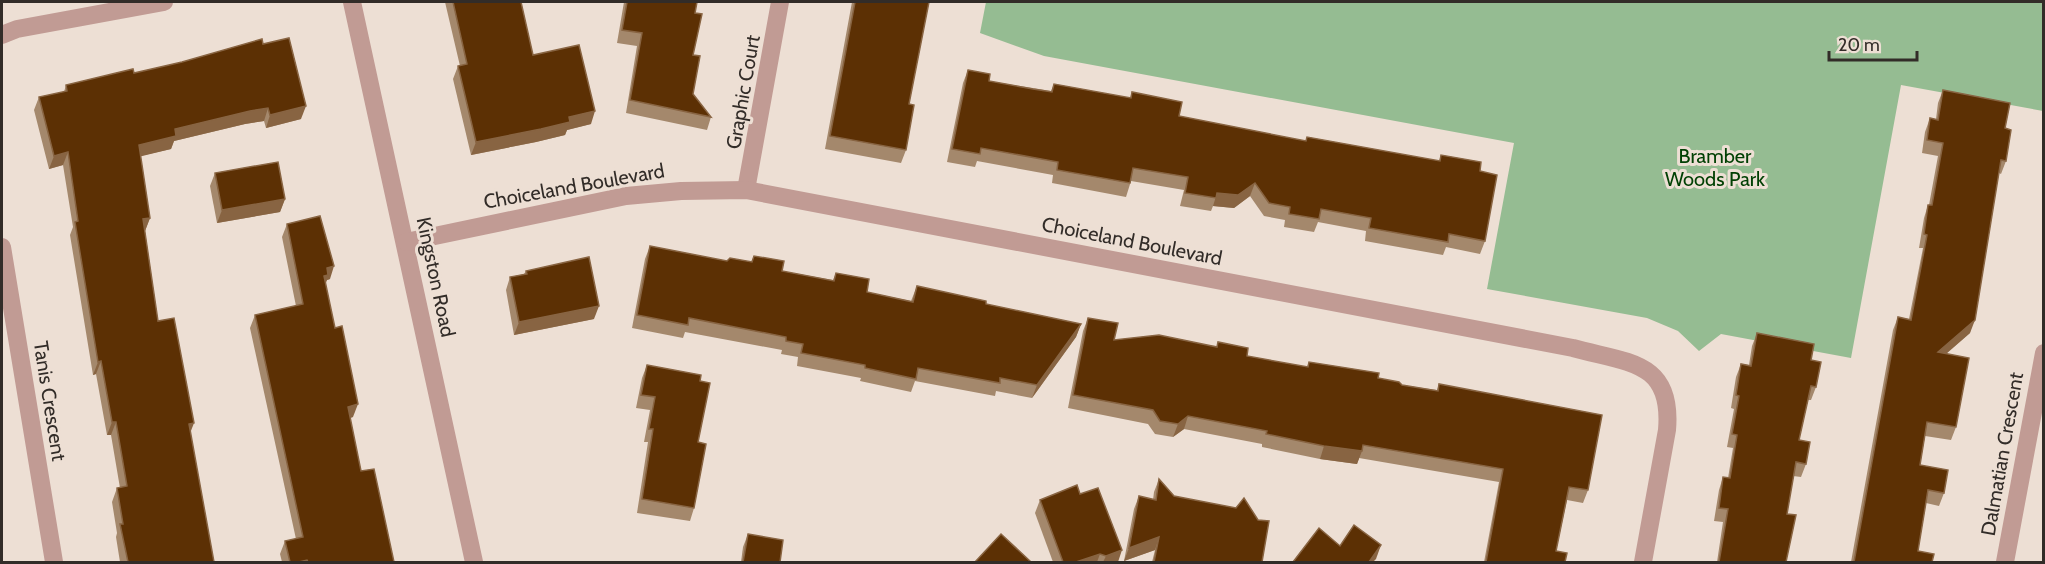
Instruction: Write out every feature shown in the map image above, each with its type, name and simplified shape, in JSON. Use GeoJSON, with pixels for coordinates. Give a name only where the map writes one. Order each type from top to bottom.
{"type":"FeatureCollection","features":[{"type":"Feature","properties":{"kind":"street"},"geometry":{"type":"LineString","coordinates":[[2,35],[17,29],[164,2]]}},
{"type":"Feature","properties":{"kind":"street","name":"Kingston Road"},"geometry":{"type":"LineString","coordinates":[[352,2],[474,562]]}},
{"type":"Feature","properties":{"kind":"street","name":"Graphic Court"},"geometry":{"type":"LineString","coordinates":[[746,190],[780,2]]}},
{"type":"Feature","properties":{"kind":"street","name":"Choiceland Boulevard"},"geometry":{"type":"LineString","coordinates":[[406,242],[626,196],[681,190],[746,190],[1573,348],[1643,367],[1659,381],[1667,399],[1669,415],[1643,562]]}},
{"type":"Feature","properties":{"kind":"street","name":"Tanis Crescent"},"geometry":{"type":"LineString","coordinates":[[2,247],[54,562]]}},
{"type":"Feature","properties":{"kind":"street","name":"Dalmatian Crescent"},"geometry":{"type":"LineString","coordinates":[[2006,562],[2043,353]]}},
{"type":"Feature","properties":{"kind":"green space","name":"Bramber Woods Park"},"geometry":{"type":"Polygon","coordinates":[[[986,2],[2043,2],[2043,111],[1901,85],[1851,358],[1721,334],[1699,351],[1678,331],[1647,318],[1487,289],[1514,143],[1044,56],[980,33],[986,2]]]}},
{"type":"Feature","properties":{"kind":"building"},"geometry":{"type":"Polygon","coordinates":[[[453,2],[521,2],[533,55],[579,45],[595,111],[569,117],[570,122],[476,142],[458,66],[467,64],[453,2]]]}},
{"type":"Feature","properties":{"kind":"building"},"geometry":{"type":"Polygon","coordinates":[[[627,2],[697,2],[695,13],[702,14],[693,55],[700,56],[693,94],[711,117],[630,100],[642,33],[622,30],[627,2]]]}},
{"type":"Feature","properties":{"kind":"building"},"geometry":{"type":"Polygon","coordinates":[[[855,2],[929,2],[909,104],[914,105],[906,150],[830,136],[855,2]]]}},
{"type":"Feature","properties":{"kind":"building"},"geometry":{"type":"Polygon","coordinates":[[[289,38],[306,106],[270,115],[268,108],[250,111],[175,129],[176,136],[139,145],[150,218],[143,219],[158,321],[174,318],[194,423],[189,424],[214,562],[128,562],[120,524],[123,524],[117,488],[127,486],[116,422],[112,422],[101,361],[98,362],[75,222],[78,221],[68,152],[54,156],[39,97],[67,91],[66,85],[133,69],[134,73],[182,62],[262,39],[263,44],[289,38]]]}},
{"type":"Feature","properties":{"kind":"building"},"geometry":{"type":"Polygon","coordinates":[[[968,70],[990,74],[989,81],[1052,92],[1054,84],[1131,98],[1132,92],[1182,102],[1179,116],[1306,141],[1307,137],[1440,161],[1441,155],[1481,162],[1480,171],[1497,175],[1485,241],[1449,234],[1448,242],[1369,228],[1371,218],[1321,209],[1319,219],[1289,214],[1290,207],[1269,203],[1255,183],[1238,195],[1217,193],[1216,198],[1185,193],[1188,177],[1133,168],[1130,183],[1057,170],[1058,162],[981,148],[980,154],[952,149],[968,70]]]}},
{"type":"Feature","properties":{"kind":"building"},"geometry":{"type":"Polygon","coordinates":[[[1943,90],[2010,103],[2005,128],[2011,130],[2006,161],[2001,160],[1975,320],[1938,352],[1969,358],[1956,427],[1927,422],[1920,465],[1948,470],[1944,493],[1928,490],[1918,551],[1934,554],[1932,562],[1854,562],[1898,317],[1911,320],[1927,235],[1924,234],[1928,205],[1932,205],[1943,143],[1927,140],[1930,118],[1938,120],[1943,90]]]}},
{"type":"Feature","properties":{"kind":"building"},"geometry":{"type":"Polygon","coordinates":[[[278,162],[285,199],[222,210],[215,173],[278,162]]]}},
{"type":"Feature","properties":{"kind":"building"},"geometry":{"type":"Polygon","coordinates":[[[320,216],[334,266],[327,268],[328,275],[324,276],[335,328],[342,326],[358,404],[348,407],[361,471],[374,469],[394,562],[308,562],[307,560],[290,562],[285,541],[303,537],[255,315],[303,304],[287,224],[320,216]]]}},
{"type":"Feature","properties":{"kind":"building"},"geometry":{"type":"Polygon","coordinates":[[[650,246],[727,261],[730,258],[752,262],[754,256],[784,261],[782,271],[834,281],[836,273],[869,279],[867,292],[913,302],[917,286],[986,301],[986,304],[1081,324],[1037,385],[1000,378],[1000,383],[918,368],[916,379],[865,368],[865,365],[801,353],[803,344],[786,341],[786,337],[689,318],[688,325],[637,315],[650,246]]]}},
{"type":"Feature","properties":{"kind":"building"},"geometry":{"type":"Polygon","coordinates":[[[589,257],[599,306],[519,322],[510,277],[527,274],[526,271],[589,257]]]}},
{"type":"Feature","properties":{"kind":"building"},"geometry":{"type":"Polygon","coordinates":[[[1088,318],[1118,323],[1114,340],[1159,335],[1217,347],[1218,342],[1248,348],[1247,356],[1308,367],[1309,362],[1379,373],[1378,378],[1399,382],[1402,385],[1438,391],[1439,384],[1602,415],[1588,490],[1569,487],[1556,551],[1567,553],[1565,562],[1486,562],[1503,469],[1363,445],[1362,451],[1324,446],[1266,434],[1267,431],[1188,416],[1178,424],[1160,421],[1153,410],[1073,395],[1088,318]]]}},
{"type":"Feature","properties":{"kind":"building"},"geometry":{"type":"Polygon","coordinates":[[[1757,333],[1814,344],[1811,360],[1821,362],[1816,387],[1811,386],[1799,440],[1810,442],[1806,464],[1796,462],[1787,514],[1796,515],[1786,562],[1719,562],[1728,509],[1719,508],[1723,477],[1730,478],[1737,435],[1732,434],[1739,396],[1736,395],[1741,364],[1751,366],[1757,333]]]}},
{"type":"Feature","properties":{"kind":"building"},"geometry":{"type":"Polygon","coordinates":[[[647,365],[701,375],[700,381],[710,383],[698,442],[706,444],[694,508],[642,499],[653,429],[649,429],[655,397],[641,395],[647,365]]]}},
{"type":"Feature","properties":{"kind":"building"},"geometry":{"type":"Polygon","coordinates":[[[1159,479],[1174,496],[1236,508],[1244,498],[1258,520],[1269,521],[1262,562],[1154,562],[1159,537],[1129,548],[1139,496],[1156,500],[1159,479]]]}},
{"type":"Feature","properties":{"kind":"building"},"geometry":{"type":"Polygon","coordinates":[[[1077,485],[1080,494],[1098,488],[1122,550],[1106,556],[1100,554],[1076,562],[1063,562],[1040,500],[1077,485]]]}},
{"type":"Feature","properties":{"kind":"building"},"geometry":{"type":"Polygon","coordinates":[[[1354,525],[1381,545],[1369,562],[1293,562],[1319,528],[1340,546],[1354,525]]]}},
{"type":"Feature","properties":{"kind":"building"},"geometry":{"type":"Polygon","coordinates":[[[748,534],[783,540],[780,562],[743,562],[748,534]]]}},
{"type":"Feature","properties":{"kind":"building"},"geometry":{"type":"Polygon","coordinates":[[[1001,534],[1031,562],[975,562],[1001,534]]]}}]}
